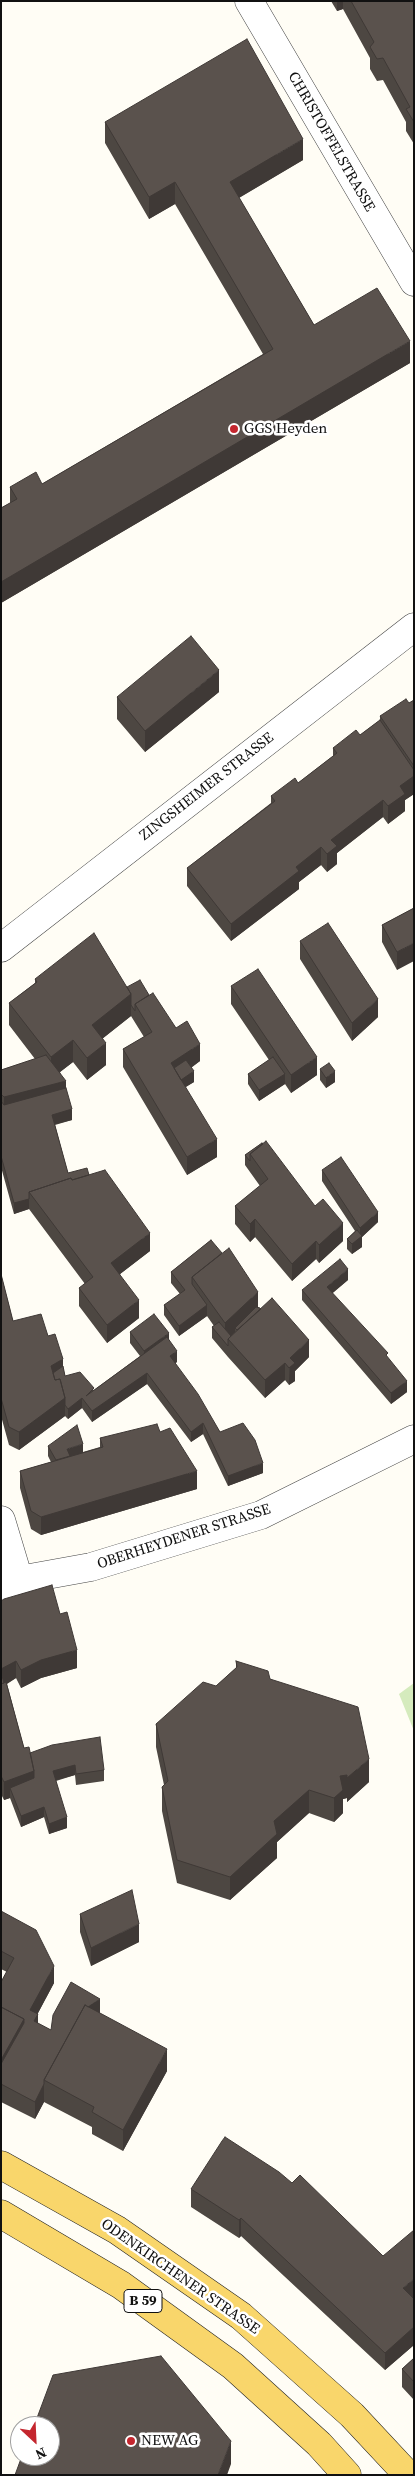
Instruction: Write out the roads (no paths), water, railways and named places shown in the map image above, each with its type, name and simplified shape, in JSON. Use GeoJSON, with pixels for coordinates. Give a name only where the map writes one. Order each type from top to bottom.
{"type":"FeatureCollection","features":[{"type":"Feature","properties":{"kind":"main road","name":"ODENKIRCHENER STRASSE"},"geometry":{"type":"LineString","coordinates":[[1,2165],[117,2230],[240,2316],[352,2415],[408,2475]]}},
{"type":"Feature","properties":{"kind":"main road","name":"B 59"},"geometry":{"type":"LineString","coordinates":[[1,2214],[121,2285],[233,2366],[319,2444],[346,2475]]}},
{"type":"Feature","properties":{"kind":"street","name":"CHRISTOFFELSTRASSE"},"geometry":{"type":"LineString","coordinates":[[249,1],[414,282]]}},
{"type":"Feature","properties":{"kind":"street","name":"ZINGSHEIMER STRASSE"},"geometry":{"type":"LineString","coordinates":[[1,948],[414,627]]}},
{"type":"Feature","properties":{"kind":"street","name":"OBERHEYDENER STRASSE"},"geometry":{"type":"LineString","coordinates":[[10,1584],[91,1567],[261,1515],[414,1440]]}},
{"type":"Feature","properties":{"kind":"street"},"geometry":{"type":"LineString","coordinates":[[1,1520],[10,1584]]}},
{"type":"Feature","properties":{"kind":"place","name":"GGS Heyden"},"geometry":{"type":"Point","coordinates":[234,429]}},
{"type":"Feature","properties":{"kind":"place","name":"NEW AG"},"geometry":{"type":"Point","coordinates":[131,2441]}}]}
